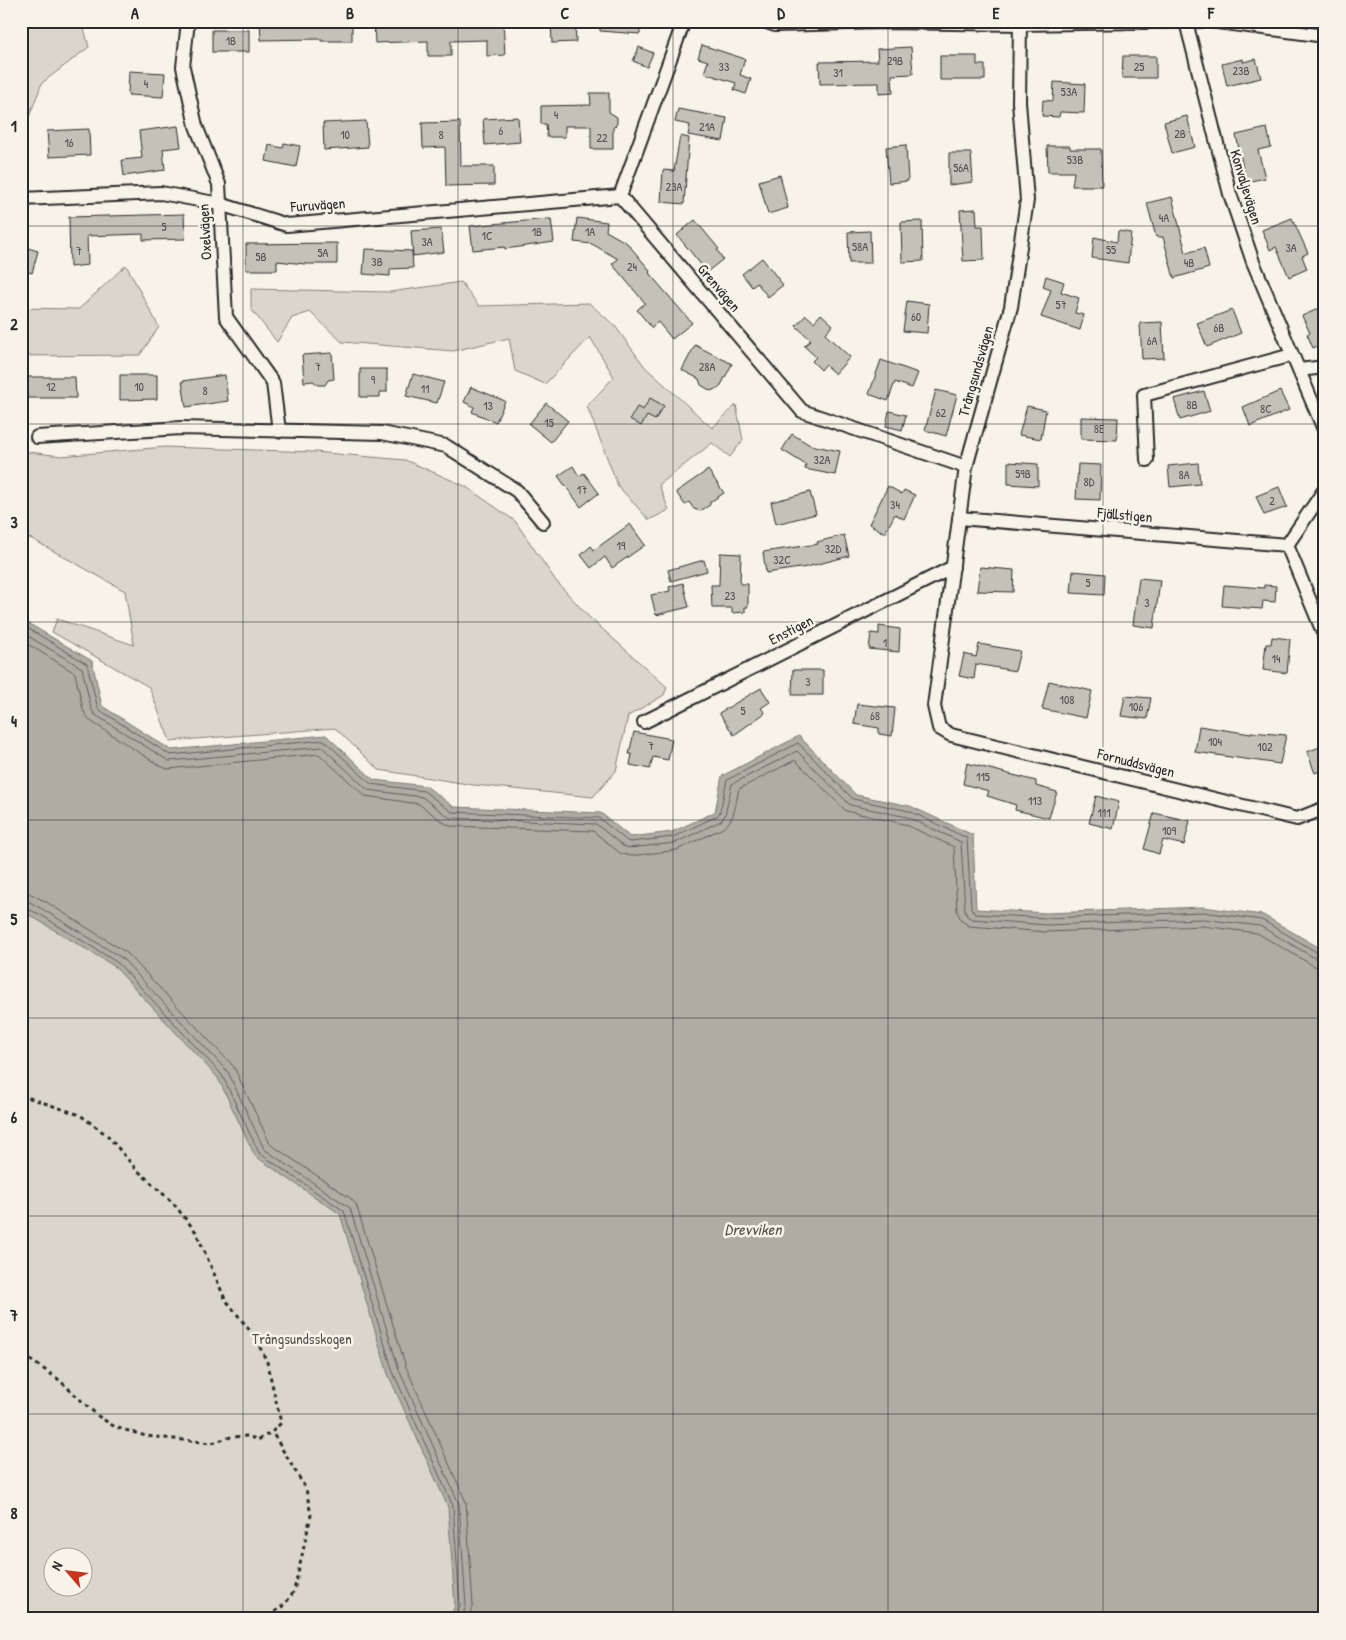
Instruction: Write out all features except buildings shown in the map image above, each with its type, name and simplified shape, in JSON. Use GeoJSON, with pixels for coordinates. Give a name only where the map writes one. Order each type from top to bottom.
{"type":"FeatureCollection","features":[{"type":"Feature","properties":{"kind":"street","name":"Oxelvägen"},"geometry":{"type":"LineString","coordinates":[[188,21],[183,66],[196,126],[218,184],[226,317],[273,384],[279,431]]}},
{"type":"Feature","properties":{"kind":"street"},"geometry":{"type":"LineString","coordinates":[[620,196],[684,21]]}},
{"type":"Feature","properties":{"kind":"street"},"geometry":{"type":"LineString","coordinates":[[764,21],[775,25],[886,22],[1201,21]]}},
{"type":"Feature","properties":{"kind":"street"},"geometry":{"type":"LineString","coordinates":[[1210,21],[1325,36]]}},
{"type":"Feature","properties":{"kind":"street","name":"Konvaljevägen"},"geometry":{"type":"LineString","coordinates":[[1186,22],[1230,194],[1253,262],[1325,432]]}},
{"type":"Feature","properties":{"kind":"street","name":"Trångsundsvägen"},"geometry":{"type":"LineString","coordinates":[[939,728],[934,706],[966,467],[1010,307],[1026,200],[1019,102],[1020,23]]}},
{"type":"Feature","properties":{"kind":"street","name":"Furuvägen"},"geometry":{"type":"LineString","coordinates":[[21,199],[161,193],[220,204],[287,225],[620,196]]}},
{"type":"Feature","properties":{"kind":"street","name":"Grenvägen"},"geometry":{"type":"LineString","coordinates":[[620,196],[802,411],[966,467]]}},
{"type":"Feature","properties":{"kind":"street"},"geometry":{"type":"LineString","coordinates":[[1147,460],[1144,395],[1292,355]]}},
{"type":"Feature","properties":{"kind":"street"},"geometry":{"type":"LineString","coordinates":[[1299,370],[1325,367]]}},
{"type":"Feature","properties":{"kind":"street"},"geometry":{"type":"LineString","coordinates":[[37,437],[180,428],[382,434],[446,446],[517,491],[543,522]]}},
{"type":"Feature","properties":{"kind":"street"},"geometry":{"type":"LineString","coordinates":[[1325,489],[1287,545],[1325,637]]}},
{"type":"Feature","properties":{"kind":"street","name":"Fjällstigen"},"geometry":{"type":"LineString","coordinates":[[959,518],[1287,545]]}},
{"type":"Feature","properties":{"kind":"street","name":"Enstigen"},"geometry":{"type":"LineString","coordinates":[[644,722],[953,567]]}},
{"type":"Feature","properties":{"kind":"street","name":"Fornuddsvägen"},"geometry":{"type":"LineString","coordinates":[[939,728],[952,735],[1297,819],[1325,808]]}},
{"type":"Feature","properties":{"kind":"path"},"geometry":{"type":"LineString","coordinates":[[21,1095],[80,1115],[108,1136],[135,1168],[173,1203],[196,1232],[225,1300],[255,1337],[267,1362],[281,1423],[272,1432],[258,1440],[248,1436],[231,1437],[212,1443],[146,1436],[115,1427],[103,1420],[58,1380],[26,1357],[21,1357]]}},
{"type":"Feature","properties":{"kind":"path"},"geometry":{"type":"LineString","coordinates":[[260,1619],[274,1614],[288,1601],[294,1591],[311,1515],[306,1489],[272,1432]]}},
{"type":"Feature","properties":{"kind":"green space"},"geometry":{"type":"Polygon","coordinates":[[[21,21],[82,21],[89,47],[42,83],[29,117],[21,116],[21,21]]]}},
{"type":"Feature","properties":{"kind":"green space"},"geometry":{"type":"Polygon","coordinates":[[[126,265],[159,327],[140,355],[21,356],[21,308],[79,309],[126,265]]]}},
{"type":"Feature","properties":{"kind":"green space"},"geometry":{"type":"Polygon","coordinates":[[[461,282],[479,306],[589,303],[615,326],[645,367],[712,428],[736,405],[743,440],[730,457],[712,443],[659,485],[669,510],[649,520],[618,486],[587,406],[614,377],[590,337],[545,384],[515,371],[509,338],[453,351],[342,342],[310,312],[292,318],[277,342],[251,309],[251,289],[390,292],[461,282]]]}},
{"type":"Feature","properties":{"kind":"green space"},"geometry":{"type":"Polygon","coordinates":[[[165,447],[315,452],[405,460],[465,486],[515,521],[556,581],[589,617],[667,687],[664,695],[628,716],[616,771],[593,797],[474,785],[379,770],[335,728],[170,741],[149,687],[52,632],[57,619],[134,645],[125,591],[32,539],[21,536],[21,451],[61,456],[165,447]]]}},
{"type":"Feature","properties":{"kind":"green space","name":"Trångsundsskogen"},"geometry":{"type":"Polygon","coordinates":[[[21,757],[632,1619],[21,1619],[21,757]]]}},
{"type":"Feature","properties":{"kind":"water","name":"Drevviken"},"geometry":{"type":"Polygon","coordinates":[[[21,619],[92,661],[102,706],[171,750],[326,735],[374,780],[426,786],[454,807],[601,813],[630,837],[672,832],[715,812],[722,776],[799,736],[856,795],[910,806],[973,835],[976,909],[1046,913],[1203,907],[1263,915],[1325,951],[1325,1619],[449,1619],[455,1606],[448,1507],[388,1374],[340,1214],[255,1156],[218,1078],[114,966],[21,910],[21,619]]]}}]}
